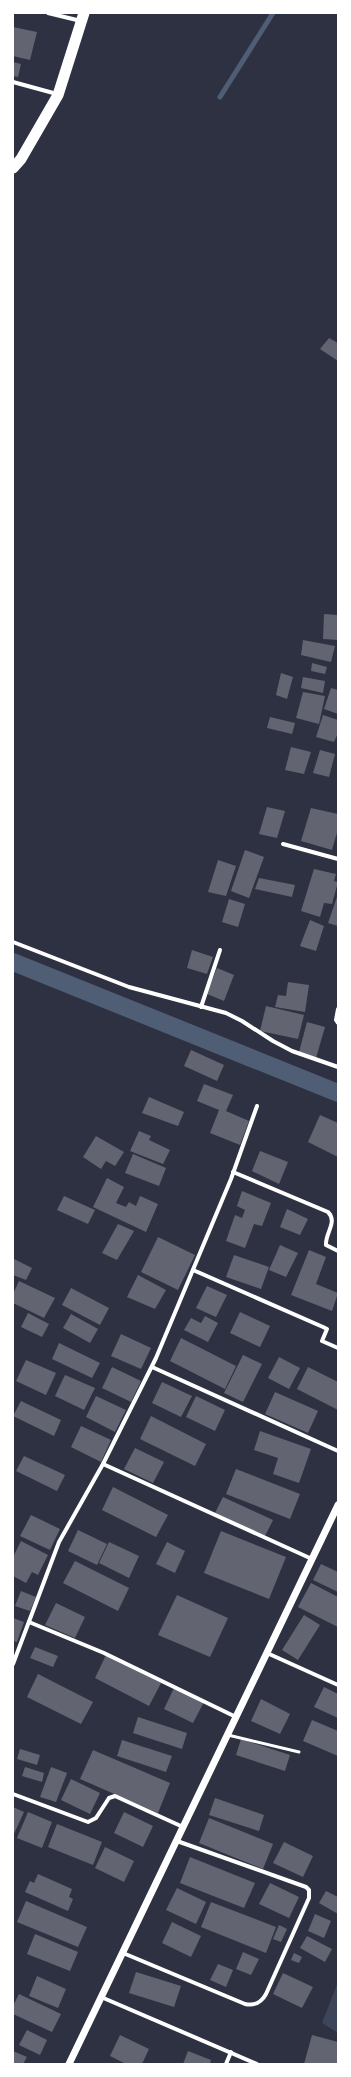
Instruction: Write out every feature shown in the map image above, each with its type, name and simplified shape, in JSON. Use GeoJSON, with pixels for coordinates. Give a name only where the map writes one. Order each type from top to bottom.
{"type":"FeatureCollection","features":[{"type":"Feature","properties":{"kind":"highway"},"geometry":{"type":"LineString","coordinates":[[13,168],[17,158],[58,95],[82,17]]}},
{"type":"Feature","properties":{"kind":"street"},"geometry":{"type":"LineString","coordinates":[[48,13],[82,17]]}},
{"type":"Feature","properties":{"kind":"street"},"geometry":{"type":"LineString","coordinates":[[13,82],[58,95]]}},
{"type":"Feature","properties":{"kind":"street"},"geometry":{"type":"LineString","coordinates":[[283,844],[338,859]]}},
{"type":"Feature","properties":{"kind":"street"},"geometry":{"type":"LineString","coordinates":[[13,942],[129,986],[226,1014],[242,1021],[273,1041],[292,1051],[338,1067]]}},
{"type":"Feature","properties":{"kind":"street"},"geometry":{"type":"LineString","coordinates":[[202,1007],[220,950]]}},
{"type":"Feature","properties":{"kind":"street"},"geometry":{"type":"LineString","coordinates":[[338,1009],[336,1020],[338,1023]]}},
{"type":"Feature","properties":{"kind":"street"},"geometry":{"type":"LineString","coordinates":[[13,1663],[59,1542],[103,1464],[152,1367],[194,1270],[233,1172],[257,1106]]}},
{"type":"Feature","properties":{"kind":"street"},"geometry":{"type":"LineString","coordinates":[[233,1172],[328,1212],[331,1215],[332,1221],[326,1239],[326,1245],[338,1252]]}},
{"type":"Feature","properties":{"kind":"street"},"geometry":{"type":"LineString","coordinates":[[194,1270],[327,1329],[322,1341],[338,1348]]}},
{"type":"Feature","properties":{"kind":"street"},"geometry":{"type":"LineString","coordinates":[[152,1367],[338,1451]]}},
{"type":"Feature","properties":{"kind":"street"},"geometry":{"type":"LineString","coordinates":[[103,1464],[312,1559]]}},
{"type":"Feature","properties":{"kind":"street"},"geometry":{"type":"LineString","coordinates":[[69,2064],[338,1506]]}},
{"type":"Feature","properties":{"kind":"street"},"geometry":{"type":"LineString","coordinates":[[29,1622],[104,1653],[236,1717]]}},
{"type":"Feature","properties":{"kind":"street"},"geometry":{"type":"LineString","coordinates":[[267,1653],[338,1685]]}},
{"type":"Feature","properties":{"kind":"street"},"geometry":{"type":"LineString","coordinates":[[13,1794],[88,1822],[96,1818],[109,1798],[115,1796],[183,1827]]}},
{"type":"Feature","properties":{"kind":"street"},"geometry":{"type":"LineString","coordinates":[[123,1953],[245,2004],[256,2004],[260,2002],[266,1994],[307,1904],[310,1894],[309,1890],[306,1887],[177,1841]]}},
{"type":"Feature","properties":{"kind":"street"},"geometry":{"type":"LineString","coordinates":[[101,1997],[256,2064]]}},
{"type":"Feature","properties":{"kind":"street"},"geometry":{"type":"LineString","coordinates":[[226,2064],[231,2052]]}},
{"type":"Feature","properties":{"kind":"lane"},"geometry":{"type":"LineString","coordinates":[[228,1735],[299,1752]]}},
{"type":"Feature","properties":{"kind":"shaded area"},"geometry":{"type":"Polygon","coordinates":[[[338,1982],[338,2033],[322,2023],[338,1982]]]}},
{"type":"Feature","properties":{"kind":"building"},"geometry":{"type":"Polygon","coordinates":[[[13,27],[37,32],[30,60],[13,56],[13,27]]]}},
{"type":"Feature","properties":{"kind":"building"},"geometry":{"type":"Polygon","coordinates":[[[13,62],[21,64],[18,77],[13,76],[13,62]]]}},
{"type":"Feature","properties":{"kind":"building"},"geometry":{"type":"Polygon","coordinates":[[[329,338],[338,343],[338,361],[320,349],[329,338]]]}},
{"type":"Feature","properties":{"kind":"building"},"geometry":{"type":"Polygon","coordinates":[[[324,614],[338,615],[338,640],[323,639],[324,614]]]}},
{"type":"Feature","properties":{"kind":"building"},"geometry":{"type":"Polygon","coordinates":[[[303,640],[335,646],[331,662],[301,655],[303,640]]]}},
{"type":"Feature","properties":{"kind":"building"},"geometry":{"type":"Polygon","coordinates":[[[312,663],[327,667],[325,674],[311,671],[312,663]]]}},
{"type":"Feature","properties":{"kind":"building"},"geometry":{"type":"Polygon","coordinates":[[[281,673],[293,677],[287,699],[276,695],[281,673]]]}},
{"type":"Feature","properties":{"kind":"building"},"geometry":{"type":"Polygon","coordinates":[[[303,677],[325,681],[323,693],[301,688],[303,677]]]}},
{"type":"Feature","properties":{"kind":"building"},"geometry":{"type":"Polygon","coordinates":[[[331,688],[338,690],[338,714],[324,709],[331,688]]]}},
{"type":"Feature","properties":{"kind":"building"},"geometry":{"type":"Polygon","coordinates":[[[303,692],[325,696],[319,724],[296,718],[303,692]]]}},
{"type":"Feature","properties":{"kind":"building"},"geometry":{"type":"Polygon","coordinates":[[[323,715],[338,720],[338,733],[334,742],[316,737],[323,715]]]}},
{"type":"Feature","properties":{"kind":"building"},"geometry":{"type":"Polygon","coordinates":[[[270,717],[295,723],[292,734],[267,728],[270,717]]]}},
{"type":"Feature","properties":{"kind":"building"},"geometry":{"type":"Polygon","coordinates":[[[291,747],[311,752],[304,774],[285,770],[291,747]]]}},
{"type":"Feature","properties":{"kind":"building"},"geometry":{"type":"Polygon","coordinates":[[[320,750],[335,754],[329,777],[313,773],[320,750]]]}},
{"type":"Feature","properties":{"kind":"building"},"geometry":{"type":"Polygon","coordinates":[[[267,807],[285,811],[277,838],[259,834],[267,807]]]}},
{"type":"Feature","properties":{"kind":"building"},"geometry":{"type":"Polygon","coordinates":[[[311,808],[338,814],[338,829],[332,850],[301,841],[311,808]]]}},
{"type":"Feature","properties":{"kind":"building"},"geometry":{"type":"Polygon","coordinates":[[[245,850],[264,857],[249,898],[231,891],[245,850]]]}},
{"type":"Feature","properties":{"kind":"building"},"geometry":{"type":"Polygon","coordinates":[[[218,860],[236,866],[226,896],[208,892],[218,860]]]}},
{"type":"Feature","properties":{"kind":"building"},"geometry":{"type":"Polygon","coordinates":[[[314,869],[336,874],[334,881],[338,882],[332,904],[324,903],[320,917],[301,911],[314,869]]]}},
{"type":"Feature","properties":{"kind":"building"},"geometry":{"type":"Polygon","coordinates":[[[259,878],[295,885],[292,897],[255,889],[259,878]]]}},
{"type":"Feature","properties":{"kind":"building"},"geometry":{"type":"Polygon","coordinates":[[[338,894],[338,926],[328,923],[338,894]]]}},
{"type":"Feature","properties":{"kind":"building"},"geometry":{"type":"Polygon","coordinates":[[[229,899],[245,904],[238,927],[222,922],[229,899]]]}},
{"type":"Feature","properties":{"kind":"building"},"geometry":{"type":"Polygon","coordinates":[[[310,920],[324,926],[316,951],[300,946],[310,920]]]}},
{"type":"Feature","properties":{"kind":"building"},"geometry":{"type":"Polygon","coordinates":[[[192,950],[213,957],[207,974],[187,968],[192,950]]]}},
{"type":"Feature","properties":{"kind":"building"},"geometry":{"type":"Polygon","coordinates":[[[217,968],[234,975],[224,1001],[207,994],[217,968]]]}},
{"type":"Feature","properties":{"kind":"building"},"geometry":{"type":"Polygon","coordinates":[[[288,982],[309,985],[305,1012],[275,1007],[278,995],[286,996],[288,982]]]}},
{"type":"Feature","properties":{"kind":"building"},"geometry":{"type":"Polygon","coordinates":[[[266,1006],[304,1015],[298,1039],[260,1031],[266,1006]]]}},
{"type":"Feature","properties":{"kind":"building"},"geometry":{"type":"Polygon","coordinates":[[[307,1022],[325,1027],[316,1058],[299,1052],[307,1022]]]}},
{"type":"Feature","properties":{"kind":"building"},"geometry":{"type":"Polygon","coordinates":[[[191,1050],[224,1065],[217,1081],[184,1066],[191,1050]]]}},
{"type":"Feature","properties":{"kind":"building"},"geometry":{"type":"Polygon","coordinates":[[[204,1084],[233,1095],[226,1111],[249,1121],[240,1145],[210,1133],[219,1110],[197,1101],[204,1084]]]}},
{"type":"Feature","properties":{"kind":"building"},"geometry":{"type":"Polygon","coordinates":[[[149,1097],[184,1112],[178,1126],[142,1113],[149,1097]]]}},
{"type":"Feature","properties":{"kind":"building"},"geometry":{"type":"Polygon","coordinates":[[[320,1115],[338,1123],[338,1157],[308,1142],[320,1115]]]}},
{"type":"Feature","properties":{"kind":"building"},"geometry":{"type":"Polygon","coordinates":[[[139,1131],[151,1136],[149,1140],[170,1150],[163,1164],[130,1151],[139,1131]]]}},
{"type":"Feature","properties":{"kind":"building"},"geometry":{"type":"Polygon","coordinates":[[[96,1136],[124,1152],[115,1166],[106,1161],[101,1169],[83,1157],[96,1136]]]}},
{"type":"Feature","properties":{"kind":"building"},"geometry":{"type":"Polygon","coordinates":[[[260,1151],[288,1162],[279,1184],[252,1171],[260,1151]]]}},
{"type":"Feature","properties":{"kind":"building"},"geometry":{"type":"Polygon","coordinates":[[[133,1154],[166,1168],[159,1186],[125,1173],[133,1154]]]}},
{"type":"Feature","properties":{"kind":"building"},"geometry":{"type":"Polygon","coordinates":[[[107,1178],[124,1187],[116,1203],[126,1207],[129,1202],[136,1206],[140,1196],[158,1204],[146,1232],[93,1207],[107,1178]]]}},
{"type":"Feature","properties":{"kind":"building"},"geometry":{"type":"Polygon","coordinates":[[[242,1191],[271,1203],[262,1226],[254,1224],[245,1248],[226,1241],[235,1215],[242,1218],[245,1210],[237,1206],[242,1191]]]}},
{"type":"Feature","properties":{"kind":"building"},"geometry":{"type":"Polygon","coordinates":[[[64,1196],[95,1210],[88,1224],[57,1210],[64,1196]]]}},
{"type":"Feature","properties":{"kind":"building"},"geometry":{"type":"Polygon","coordinates":[[[287,1209],[308,1219],[300,1235],[280,1227],[287,1209]]]}},
{"type":"Feature","properties":{"kind":"building"},"geometry":{"type":"Polygon","coordinates":[[[118,1224],[134,1231],[117,1260],[102,1253],[118,1224]]]}},
{"type":"Feature","properties":{"kind":"building"},"geometry":{"type":"Polygon","coordinates":[[[158,1237],[195,1255],[178,1290],[141,1272],[158,1237]]]}},
{"type":"Feature","properties":{"kind":"building"},"geometry":{"type":"Polygon","coordinates":[[[280,1245],[298,1253],[286,1277],[269,1270],[280,1245]]]}},
{"type":"Feature","properties":{"kind":"building"},"geometry":{"type":"Polygon","coordinates":[[[309,1250],[326,1257],[316,1284],[338,1293],[332,1311],[291,1295],[309,1250]]]}},
{"type":"Feature","properties":{"kind":"building"},"geometry":{"type":"Polygon","coordinates":[[[234,1255],[269,1267],[261,1289],[226,1277],[234,1255]]]}},
{"type":"Feature","properties":{"kind":"building"},"geometry":{"type":"Polygon","coordinates":[[[14,1259],[32,1268],[26,1280],[13,1275],[14,1259]]]}},
{"type":"Feature","properties":{"kind":"building"},"geometry":{"type":"Polygon","coordinates":[[[138,1275],[166,1290],[155,1309],[127,1297],[138,1275]]]}},
{"type":"Feature","properties":{"kind":"building"},"geometry":{"type":"Polygon","coordinates":[[[19,1281],[55,1298],[44,1318],[13,1303],[13,1294],[19,1281]]]}},
{"type":"Feature","properties":{"kind":"building"},"geometry":{"type":"Polygon","coordinates":[[[207,1286],[227,1295],[216,1317],[196,1308],[207,1286]]]}},
{"type":"Feature","properties":{"kind":"building"},"geometry":{"type":"Polygon","coordinates":[[[71,1288],[109,1308],[100,1325],[62,1305],[71,1288]]]}},
{"type":"Feature","properties":{"kind":"building"},"geometry":{"type":"Polygon","coordinates":[[[240,1312],[270,1326],[260,1347],[230,1333],[240,1312]]]}},
{"type":"Feature","properties":{"kind":"building"},"geometry":{"type":"Polygon","coordinates":[[[28,1313],[49,1324],[42,1337],[21,1327],[28,1313]]]}},
{"type":"Feature","properties":{"kind":"building"},"geometry":{"type":"Polygon","coordinates":[[[71,1314],[98,1329],[90,1343],[63,1328],[71,1314]]]}},
{"type":"Feature","properties":{"kind":"building"},"geometry":{"type":"Polygon","coordinates":[[[205,1316],[218,1323],[208,1342],[184,1330],[191,1318],[201,1323],[205,1316]]]}},
{"type":"Feature","properties":{"kind":"building"},"geometry":{"type":"Polygon","coordinates":[[[121,1334],[151,1348],[141,1369],[111,1356],[121,1334]]]}},
{"type":"Feature","properties":{"kind":"building"},"geometry":{"type":"Polygon","coordinates":[[[181,1338],[236,1366],[225,1389],[170,1361],[181,1338]]]}},
{"type":"Feature","properties":{"kind":"building"},"geometry":{"type":"Polygon","coordinates":[[[59,1343],[100,1363],[92,1378],[52,1359],[59,1343]]]}},
{"type":"Feature","properties":{"kind":"building"},"geometry":{"type":"Polygon","coordinates":[[[243,1355],[262,1364],[243,1402],[224,1393],[243,1355]]]}},
{"type":"Feature","properties":{"kind":"building"},"geometry":{"type":"Polygon","coordinates":[[[279,1357],[300,1368],[289,1389],[268,1378],[279,1357]]]}},
{"type":"Feature","properties":{"kind":"building"},"geometry":{"type":"Polygon","coordinates":[[[26,1360],[56,1373],[46,1395],[16,1381],[26,1360]]]}},
{"type":"Feature","properties":{"kind":"building"},"geometry":{"type":"Polygon","coordinates":[[[112,1367],[141,1381],[131,1402],[102,1388],[112,1367]]]}},
{"type":"Feature","properties":{"kind":"building"},"geometry":{"type":"Polygon","coordinates":[[[308,1367],[338,1382],[338,1410],[297,1389],[308,1367]]]}},
{"type":"Feature","properties":{"kind":"building"},"geometry":{"type":"Polygon","coordinates":[[[65,1375],[95,1388],[84,1410],[55,1396],[65,1375]]]}},
{"type":"Feature","properties":{"kind":"building"},"geometry":{"type":"Polygon","coordinates":[[[162,1382],[192,1396],[181,1417],[152,1403],[162,1382]]]}},
{"type":"Feature","properties":{"kind":"building"},"geometry":{"type":"Polygon","coordinates":[[[275,1392],[318,1411],[308,1433],[265,1414],[275,1392]]]}},
{"type":"Feature","properties":{"kind":"building"},"geometry":{"type":"Polygon","coordinates":[[[96,1396],[126,1410],[115,1432],[86,1417],[96,1396]]]}},
{"type":"Feature","properties":{"kind":"building"},"geometry":{"type":"Polygon","coordinates":[[[196,1396],[225,1410],[215,1431],[186,1417],[196,1396]]]}},
{"type":"Feature","properties":{"kind":"building"},"geometry":{"type":"Polygon","coordinates":[[[21,1401],[61,1420],[54,1436],[13,1416],[21,1401]]]}},
{"type":"Feature","properties":{"kind":"building"},"geometry":{"type":"Polygon","coordinates":[[[151,1416],[206,1444],[195,1466],[140,1439],[151,1416]]]}},
{"type":"Feature","properties":{"kind":"building"},"geometry":{"type":"Polygon","coordinates":[[[81,1426],[111,1440],[101,1462],[71,1447],[81,1426]]]}},
{"type":"Feature","properties":{"kind":"building"},"geometry":{"type":"Polygon","coordinates":[[[260,1431],[311,1449],[299,1483],[273,1474],[278,1458],[254,1450],[260,1431]]]}},
{"type":"Feature","properties":{"kind":"building"},"geometry":{"type":"Polygon","coordinates":[[[135,1448],[164,1462],[153,1483],[124,1469],[135,1448]]]}},
{"type":"Feature","properties":{"kind":"building"},"geometry":{"type":"Polygon","coordinates":[[[24,1456],[65,1475],[57,1491],[16,1471],[24,1456]]]}},
{"type":"Feature","properties":{"kind":"building"},"geometry":{"type":"Polygon","coordinates":[[[236,1469],[300,1494],[290,1519],[226,1494],[236,1469]]]}},
{"type":"Feature","properties":{"kind":"building"},"geometry":{"type":"Polygon","coordinates":[[[113,1487],[168,1515],[156,1537],[102,1510],[113,1487]]]}},
{"type":"Feature","properties":{"kind":"building"},"geometry":{"type":"Polygon","coordinates":[[[223,1497],[273,1520],[265,1536],[215,1513],[223,1497]]]}},
{"type":"Feature","properties":{"kind":"building"},"geometry":{"type":"Polygon","coordinates":[[[31,1515],[60,1529],[50,1550],[20,1536],[31,1515]]]}},
{"type":"Feature","properties":{"kind":"building"},"geometry":{"type":"Polygon","coordinates":[[[78,1530],[107,1544],[97,1565],[68,1551],[78,1530]]]}},
{"type":"Feature","properties":{"kind":"building"},"geometry":{"type":"Polygon","coordinates":[[[221,1531],[286,1557],[269,1599],[204,1573],[221,1531]]]}},
{"type":"Feature","properties":{"kind":"building"},"geometry":{"type":"Polygon","coordinates":[[[21,1541],[48,1555],[38,1575],[32,1572],[26,1583],[13,1576],[13,1557],[21,1541]]]}},
{"type":"Feature","properties":{"kind":"building"},"geometry":{"type":"Polygon","coordinates":[[[109,1542],[139,1556],[129,1578],[99,1563],[109,1542]]]}},
{"type":"Feature","properties":{"kind":"building"},"geometry":{"type":"Polygon","coordinates":[[[167,1542],[185,1551],[175,1573],[156,1564],[167,1542]]]}},
{"type":"Feature","properties":{"kind":"building"},"geometry":{"type":"Polygon","coordinates":[[[75,1561],[129,1588],[118,1611],[63,1583],[75,1561]]]}},
{"type":"Feature","properties":{"kind":"building"},"geometry":{"type":"Polygon","coordinates":[[[321,1564],[338,1572],[338,1592],[313,1580],[321,1564]]]}},
{"type":"Feature","properties":{"kind":"building"},"geometry":{"type":"Polygon","coordinates":[[[311,1583],[338,1597],[338,1627],[298,1607],[311,1583]]]}},
{"type":"Feature","properties":{"kind":"building"},"geometry":{"type":"Polygon","coordinates":[[[21,1591],[36,1597],[30,1611],[15,1606],[21,1591]]]}},
{"type":"Feature","properties":{"kind":"building"},"geometry":{"type":"Polygon","coordinates":[[[177,1595],[228,1618],[210,1657],[158,1635],[177,1595]]]}},
{"type":"Feature","properties":{"kind":"building"},"geometry":{"type":"Polygon","coordinates":[[[56,1603],[85,1617],[75,1638],[45,1625],[56,1603]]]}},
{"type":"Feature","properties":{"kind":"building"},"geometry":{"type":"Polygon","coordinates":[[[304,1615],[320,1625],[298,1660],[282,1650],[304,1615]]]}},
{"type":"Feature","properties":{"kind":"building"},"geometry":{"type":"Polygon","coordinates":[[[13,1618],[24,1622],[17,1642],[13,1641],[13,1618]]]}},
{"type":"Feature","properties":{"kind":"building"},"geometry":{"type":"Polygon","coordinates":[[[35,1647],[58,1656],[53,1667],[30,1658],[35,1647]]]}},
{"type":"Feature","properties":{"kind":"building"},"geometry":{"type":"Polygon","coordinates":[[[106,1655],[161,1683],[149,1706],[95,1678],[106,1655]]]}},
{"type":"Feature","properties":{"kind":"building"},"geometry":{"type":"Polygon","coordinates":[[[38,1674],[93,1702],[81,1724],[27,1697],[38,1674]]]}},
{"type":"Feature","properties":{"kind":"building"},"geometry":{"type":"Polygon","coordinates":[[[324,1687],[338,1694],[338,1718],[314,1707],[324,1687]]]}},
{"type":"Feature","properties":{"kind":"building"},"geometry":{"type":"Polygon","coordinates":[[[174,1688],[204,1702],[193,1723],[164,1709],[174,1688]]]}},
{"type":"Feature","properties":{"kind":"building"},"geometry":{"type":"Polygon","coordinates":[[[261,1699],[290,1714],[280,1734],[251,1721],[261,1699]]]}},
{"type":"Feature","properties":{"kind":"building"},"geometry":{"type":"Polygon","coordinates":[[[138,1717],[187,1733],[182,1749],[133,1733],[138,1717]]]}},
{"type":"Feature","properties":{"kind":"building"},"geometry":{"type":"Polygon","coordinates":[[[312,1720],[338,1731],[338,1756],[303,1741],[312,1720]]]}},
{"type":"Feature","properties":{"kind":"building"},"geometry":{"type":"Polygon","coordinates":[[[241,1739],[290,1755],[285,1771],[236,1755],[241,1739]]]}},
{"type":"Feature","properties":{"kind":"building"},"geometry":{"type":"Polygon","coordinates":[[[122,1740],[172,1756],[166,1772],[117,1756],[122,1740]]]}},
{"type":"Feature","properties":{"kind":"building"},"geometry":{"type":"Polygon","coordinates":[[[20,1749],[40,1755],[37,1765],[17,1759],[20,1749]]]}},
{"type":"Feature","properties":{"kind":"building"},"geometry":{"type":"Polygon","coordinates":[[[93,1750],[170,1783],[158,1813],[80,1779],[93,1750]]]}},
{"type":"Feature","properties":{"kind":"building"},"geometry":{"type":"Polygon","coordinates":[[[25,1767],[44,1773],[42,1782],[22,1776],[25,1767]]]}},
{"type":"Feature","properties":{"kind":"building"},"geometry":{"type":"Polygon","coordinates":[[[51,1767],[67,1773],[56,1802],[40,1797],[51,1767]]]}},
{"type":"Feature","properties":{"kind":"building"},"geometry":{"type":"Polygon","coordinates":[[[71,1779],[100,1793],[90,1814],[61,1800],[71,1779]]]}},
{"type":"Feature","properties":{"kind":"building"},"geometry":{"type":"Polygon","coordinates":[[[215,1798],[264,1815],[259,1831],[209,1815],[215,1798]]]}},
{"type":"Feature","properties":{"kind":"building"},"geometry":{"type":"Polygon","coordinates":[[[13,1807],[24,1812],[13,1836],[13,1807]]]}},
{"type":"Feature","properties":{"kind":"building"},"geometry":{"type":"Polygon","coordinates":[[[28,1812],[52,1822],[42,1848],[17,1838],[28,1812]]]}},
{"type":"Feature","properties":{"kind":"building"},"geometry":{"type":"Polygon","coordinates":[[[124,1812],[153,1826],[143,1847],[114,1833],[124,1812]]]}},
{"type":"Feature","properties":{"kind":"building"},"geometry":{"type":"Polygon","coordinates":[[[209,1818],[273,1844],[263,1869],[199,1843],[209,1818]]]}},
{"type":"Feature","properties":{"kind":"building"},"geometry":{"type":"Polygon","coordinates":[[[57,1824],[102,1842],[93,1865],[48,1847],[57,1824]]]}},
{"type":"Feature","properties":{"kind":"building"},"geometry":{"type":"Polygon","coordinates":[[[284,1842],[313,1856],[303,1877],[273,1863],[284,1842]]]}},
{"type":"Feature","properties":{"kind":"building"},"geometry":{"type":"Polygon","coordinates":[[[105,1847],[134,1861],[124,1882],[95,1868],[105,1847]]]}},
{"type":"Feature","properties":{"kind":"building"},"geometry":{"type":"Polygon","coordinates":[[[190,1857],[255,1883],[244,1908],[180,1883],[190,1857]]]}},
{"type":"Feature","properties":{"kind":"building"},"geometry":{"type":"Polygon","coordinates":[[[38,1874],[72,1889],[69,1897],[73,1899],[68,1911],[25,1892],[30,1881],[34,1883],[38,1874]]]}},
{"type":"Feature","properties":{"kind":"building"},"geometry":{"type":"Polygon","coordinates":[[[270,1883],[299,1897],[289,1918],[259,1904],[270,1883]]]}},
{"type":"Feature","properties":{"kind":"building"},"geometry":{"type":"Polygon","coordinates":[[[177,1888],[206,1902],[196,1924],[166,1910],[177,1888]]]}},
{"type":"Feature","properties":{"kind":"building"},"geometry":{"type":"Polygon","coordinates":[[[326,1891],[338,1897],[338,1914],[319,1903],[326,1891]]]}},
{"type":"Feature","properties":{"kind":"building"},"geometry":{"type":"Polygon","coordinates":[[[26,1901],[87,1927],[78,1947],[17,1922],[26,1901]]]}},
{"type":"Feature","properties":{"kind":"building"},"geometry":{"type":"Polygon","coordinates":[[[211,1902],[276,1927],[266,1953],[201,1927],[211,1902]]]}},
{"type":"Feature","properties":{"kind":"building"},"geometry":{"type":"Polygon","coordinates":[[[315,1914],[331,1921],[324,1938],[308,1931],[315,1914]]]}},
{"type":"Feature","properties":{"kind":"building"},"geometry":{"type":"Polygon","coordinates":[[[172,1922],[201,1936],[191,1957],[162,1943],[172,1922]]]}},
{"type":"Feature","properties":{"kind":"building"},"geometry":{"type":"Polygon","coordinates":[[[279,1925],[287,1929],[281,1942],[273,1939],[279,1925]]]}},
{"type":"Feature","properties":{"kind":"building"},"geometry":{"type":"Polygon","coordinates":[[[35,1934],[78,1952],[70,1971],[27,1954],[35,1934]]]}},
{"type":"Feature","properties":{"kind":"building"},"geometry":{"type":"Polygon","coordinates":[[[307,1936],[332,1949],[325,1962],[300,1948],[307,1936]]]}},
{"type":"Feature","properties":{"kind":"building"},"geometry":{"type":"Polygon","coordinates":[[[243,1952],[259,1959],[251,1975],[236,1969],[243,1952]]]}},
{"type":"Feature","properties":{"kind":"building"},"geometry":{"type":"Polygon","coordinates":[[[294,1953],[302,1957],[299,1963],[291,1960],[294,1953]]]}},
{"type":"Feature","properties":{"kind":"building"},"geometry":{"type":"Polygon","coordinates":[[[218,1964],[233,1970],[226,1987],[210,1980],[218,1964]]]}},
{"type":"Feature","properties":{"kind":"building"},"geometry":{"type":"Polygon","coordinates":[[[136,1972],[181,1986],[174,2007],[129,1993],[136,1972]]]}},
{"type":"Feature","properties":{"kind":"building"},"geometry":{"type":"Polygon","coordinates":[[[283,1973],[313,1987],[302,2008],[273,1994],[283,1973]]]}},
{"type":"Feature","properties":{"kind":"building"},"geometry":{"type":"Polygon","coordinates":[[[37,1976],[66,1989],[58,2008],[29,1996],[37,1976]]]}},
{"type":"Feature","properties":{"kind":"building"},"geometry":{"type":"Polygon","coordinates":[[[19,1994],[61,2014],[52,2032],[13,2014],[13,2006],[19,1994]]]}},
{"type":"Feature","properties":{"kind":"building"},"geometry":{"type":"Polygon","coordinates":[[[27,2030],[47,2040],[40,2055],[19,2045],[27,2030]]]}},
{"type":"Feature","properties":{"kind":"building"},"geometry":{"type":"Polygon","coordinates":[[[120,2035],[149,2049],[142,2064],[126,2064],[110,2056],[120,2035]]]}},
{"type":"Feature","properties":{"kind":"building"},"geometry":{"type":"Polygon","coordinates":[[[312,2035],[338,2042],[338,2064],[304,2064],[312,2035]]]}},
{"type":"Feature","properties":{"kind":"building"},"geometry":{"type":"Polygon","coordinates":[[[13,2051],[27,2057],[23,2064],[13,2064],[13,2051]]]}},
{"type":"Feature","properties":{"kind":"building"},"geometry":{"type":"Polygon","coordinates":[[[188,2051],[211,2060],[210,2064],[183,2064],[188,2051]]]}},
{"type":"Feature","properties":{"kind":"waterway"},"geometry":{"type":"LineString","coordinates":[[220,97],[273,13]]}},
{"type":"Feature","properties":{"kind":"waterway"},"geometry":{"type":"LineString","coordinates":[[13,962],[338,1093]]}}]}
